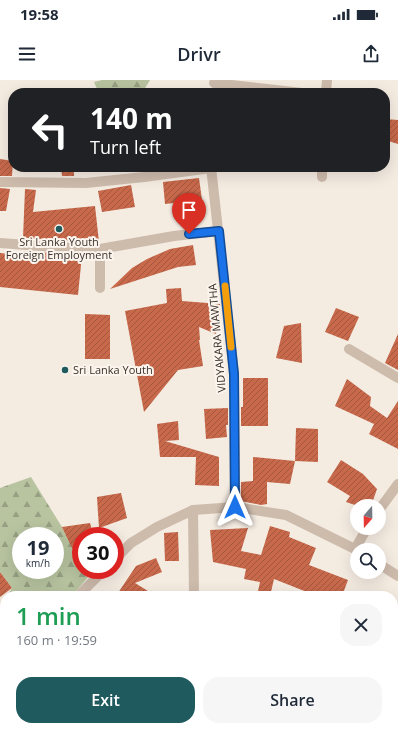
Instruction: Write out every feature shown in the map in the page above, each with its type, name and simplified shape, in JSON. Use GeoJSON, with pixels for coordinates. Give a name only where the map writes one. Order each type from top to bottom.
{"type":"FeatureCollection","features":[{"type":"Feature","properties":{"kind":"street"},"geometry":{"type":"LineString","coordinates":[[214,85],[247,88]]}},
{"type":"Feature","properties":{"kind":"street"},"geometry":{"type":"LineString","coordinates":[[0,182],[86,183],[181,172]]}},
{"type":"Feature","properties":{"kind":"street","name":"VIDYAKARA MAWTHA"},"geometry":{"type":"LineString","coordinates":[[212,172],[234,374],[235,507]]}},
{"type":"Feature","properties":{"kind":"street"},"geometry":{"type":"LineString","coordinates":[[0,243],[100,249],[174,236],[219,231]]}},
{"type":"Feature","properties":{"kind":"street"},"geometry":{"type":"LineString","coordinates":[[100,249],[100,288]]}},
{"type":"Feature","properties":{"kind":"street"},"geometry":{"type":"LineString","coordinates":[[349,349],[398,378]]}},
{"type":"Feature","properties":{"kind":"street"},"geometry":{"type":"LineString","coordinates":[[386,500],[398,484]]}},
{"type":"Feature","properties":{"kind":"street"},"geometry":{"type":"LineString","coordinates":[[124,549],[131,542],[157,527],[193,510],[235,507],[286,515],[350,546]]}},
{"type":"Feature","properties":{"kind":"street"},"geometry":{"type":"LineString","coordinates":[[193,510],[194,591]]}},
{"type":"Feature","properties":{"kind":"street"},"geometry":{"type":"LineString","coordinates":[[386,568],[398,576]]}},
{"type":"Feature","properties":{"kind":"street"},"geometry":{"type":"LineString","coordinates":[[83,591],[95,579]]}},
{"type":"Feature","properties":{"kind":"green space"},"geometry":{"type":"Polygon","coordinates":[[[102,80],[150,80],[145,88],[97,88],[94,82],[102,80]]]}},
{"type":"Feature","properties":{"kind":"green space"},"geometry":{"type":"Polygon","coordinates":[[[31,477],[62,527],[12,527],[12,579],[64,579],[64,531],[72,546],[72,579],[86,579],[76,591],[10,591],[12,588],[0,572],[0,488],[31,477]]]}},
{"type":"Feature","properties":{"kind":"building"},"geometry":{"type":"Polygon","coordinates":[[[390,119],[398,120],[398,144],[390,142],[390,119]]]}},
{"type":"Feature","properties":{"kind":"building"},"geometry":{"type":"Polygon","coordinates":[[[0,159],[8,160],[8,172],[12,172],[12,176],[0,176],[0,159]]]}},
{"type":"Feature","properties":{"kind":"building"},"geometry":{"type":"Polygon","coordinates":[[[62,172],[74,172],[74,176],[62,176],[62,172]]]}},
{"type":"Feature","properties":{"kind":"building"},"geometry":{"type":"Polygon","coordinates":[[[199,178],[202,200],[165,204],[163,182],[199,178]]]}},
{"type":"Feature","properties":{"kind":"building"},"geometry":{"type":"Polygon","coordinates":[[[131,185],[135,207],[102,212],[98,191],[131,185]]]}},
{"type":"Feature","properties":{"kind":"building"},"geometry":{"type":"Polygon","coordinates":[[[0,188],[10,189],[6,211],[0,211],[0,188]]]}},
{"type":"Feature","properties":{"kind":"building"},"geometry":{"type":"Polygon","coordinates":[[[25,189],[36,190],[33,212],[95,206],[99,242],[23,238],[25,189]]]}},
{"type":"Feature","properties":{"kind":"building"},"geometry":{"type":"Polygon","coordinates":[[[193,245],[196,265],[178,267],[110,289],[132,268],[147,259],[170,249],[193,245]]]}},
{"type":"Feature","properties":{"kind":"building"},"geometry":{"type":"Polygon","coordinates":[[[22,251],[82,255],[78,295],[0,287],[0,253],[22,255],[22,251]]]}},
{"type":"Feature","properties":{"kind":"building"},"geometry":{"type":"Polygon","coordinates":[[[181,288],[182,301],[220,304],[216,334],[199,327],[199,340],[203,366],[178,370],[144,412],[125,311],[167,303],[166,289],[181,288]]]}},
{"type":"Feature","properties":{"kind":"building"},"geometry":{"type":"Polygon","coordinates":[[[336,308],[359,317],[348,341],[325,332],[336,308]]]}},
{"type":"Feature","properties":{"kind":"building"},"geometry":{"type":"Polygon","coordinates":[[[85,314],[110,315],[110,359],[85,359],[85,314]]]}},
{"type":"Feature","properties":{"kind":"building"},"geometry":{"type":"Polygon","coordinates":[[[301,323],[302,363],[276,358],[284,326],[301,323]]]}},
{"type":"Feature","properties":{"kind":"building"},"geometry":{"type":"Polygon","coordinates":[[[398,334],[398,370],[385,363],[398,334]]]}},
{"type":"Feature","properties":{"kind":"building"},"geometry":{"type":"Polygon","coordinates":[[[243,378],[268,378],[268,426],[241,426],[241,407],[243,407],[243,378]]]}},
{"type":"Feature","properties":{"kind":"building"},"geometry":{"type":"Polygon","coordinates":[[[347,379],[371,397],[370,406],[387,418],[398,401],[398,449],[369,434],[374,424],[335,406],[347,379]]]}},
{"type":"Feature","properties":{"kind":"building"},"geometry":{"type":"Polygon","coordinates":[[[228,408],[228,425],[226,425],[227,437],[206,439],[204,409],[228,408]]]}},
{"type":"Feature","properties":{"kind":"building"},"geometry":{"type":"Polygon","coordinates":[[[178,421],[179,440],[165,441],[219,457],[219,486],[195,485],[196,457],[160,457],[157,424],[178,421]]]}},
{"type":"Feature","properties":{"kind":"building"},"geometry":{"type":"Polygon","coordinates":[[[296,428],[318,429],[318,462],[295,461],[296,428]]]}},
{"type":"Feature","properties":{"kind":"building"},"geometry":{"type":"Polygon","coordinates":[[[253,457],[295,461],[290,484],[267,482],[267,504],[261,505],[241,501],[241,482],[253,481],[253,457]]]}},
{"type":"Feature","properties":{"kind":"building"},"geometry":{"type":"Polygon","coordinates":[[[341,460],[363,474],[377,489],[373,499],[350,499],[350,503],[346,502],[350,496],[327,482],[341,460]]]}},
{"type":"Feature","properties":{"kind":"building"},"geometry":{"type":"Polygon","coordinates":[[[121,493],[127,518],[99,527],[97,497],[121,493]]]}},
{"type":"Feature","properties":{"kind":"building"},"geometry":{"type":"Polygon","coordinates":[[[90,523],[91,527],[72,527],[72,548],[64,531],[64,527],[62,527],[90,523]]]}},
{"type":"Feature","properties":{"kind":"building"},"geometry":{"type":"Polygon","coordinates":[[[270,526],[290,532],[289,537],[316,548],[309,565],[348,580],[344,591],[304,591],[274,579],[271,591],[258,591],[260,582],[244,579],[246,569],[213,562],[210,530],[248,528],[241,551],[261,555],[270,526]]]}},
{"type":"Feature","properties":{"kind":"building"},"geometry":{"type":"Polygon","coordinates":[[[178,532],[179,561],[165,561],[164,533],[178,532]]]}},
{"type":"Feature","properties":{"kind":"building"},"geometry":{"type":"Polygon","coordinates":[[[156,558],[162,572],[135,583],[148,591],[119,591],[136,566],[156,558]]]}},
{"type":"Feature","properties":{"kind":"building"},"geometry":{"type":"Polygon","coordinates":[[[0,572],[12,588],[8,591],[0,591],[0,572]]]}},
{"type":"Feature","properties":{"kind":"slow traffic"},"geometry":{"type":"LineString","coordinates":[[225,286],[231,347]]}},
{"type":"Feature","properties":{"kind":"place","name":"Sri Lanka Youth Foreign Employment"},"geometry":{"type":"Point","coordinates":[59,229]}},
{"type":"Feature","properties":{"kind":"place","name":"Sri Lanka Youth"},"geometry":{"type":"Point","coordinates":[65,370]}},
{"type":"Feature","properties":{"kind":"route"},"geometry":{"type":"LineString","coordinates":[[189,234],[219,231],[234,374],[235,507]]}}]}
